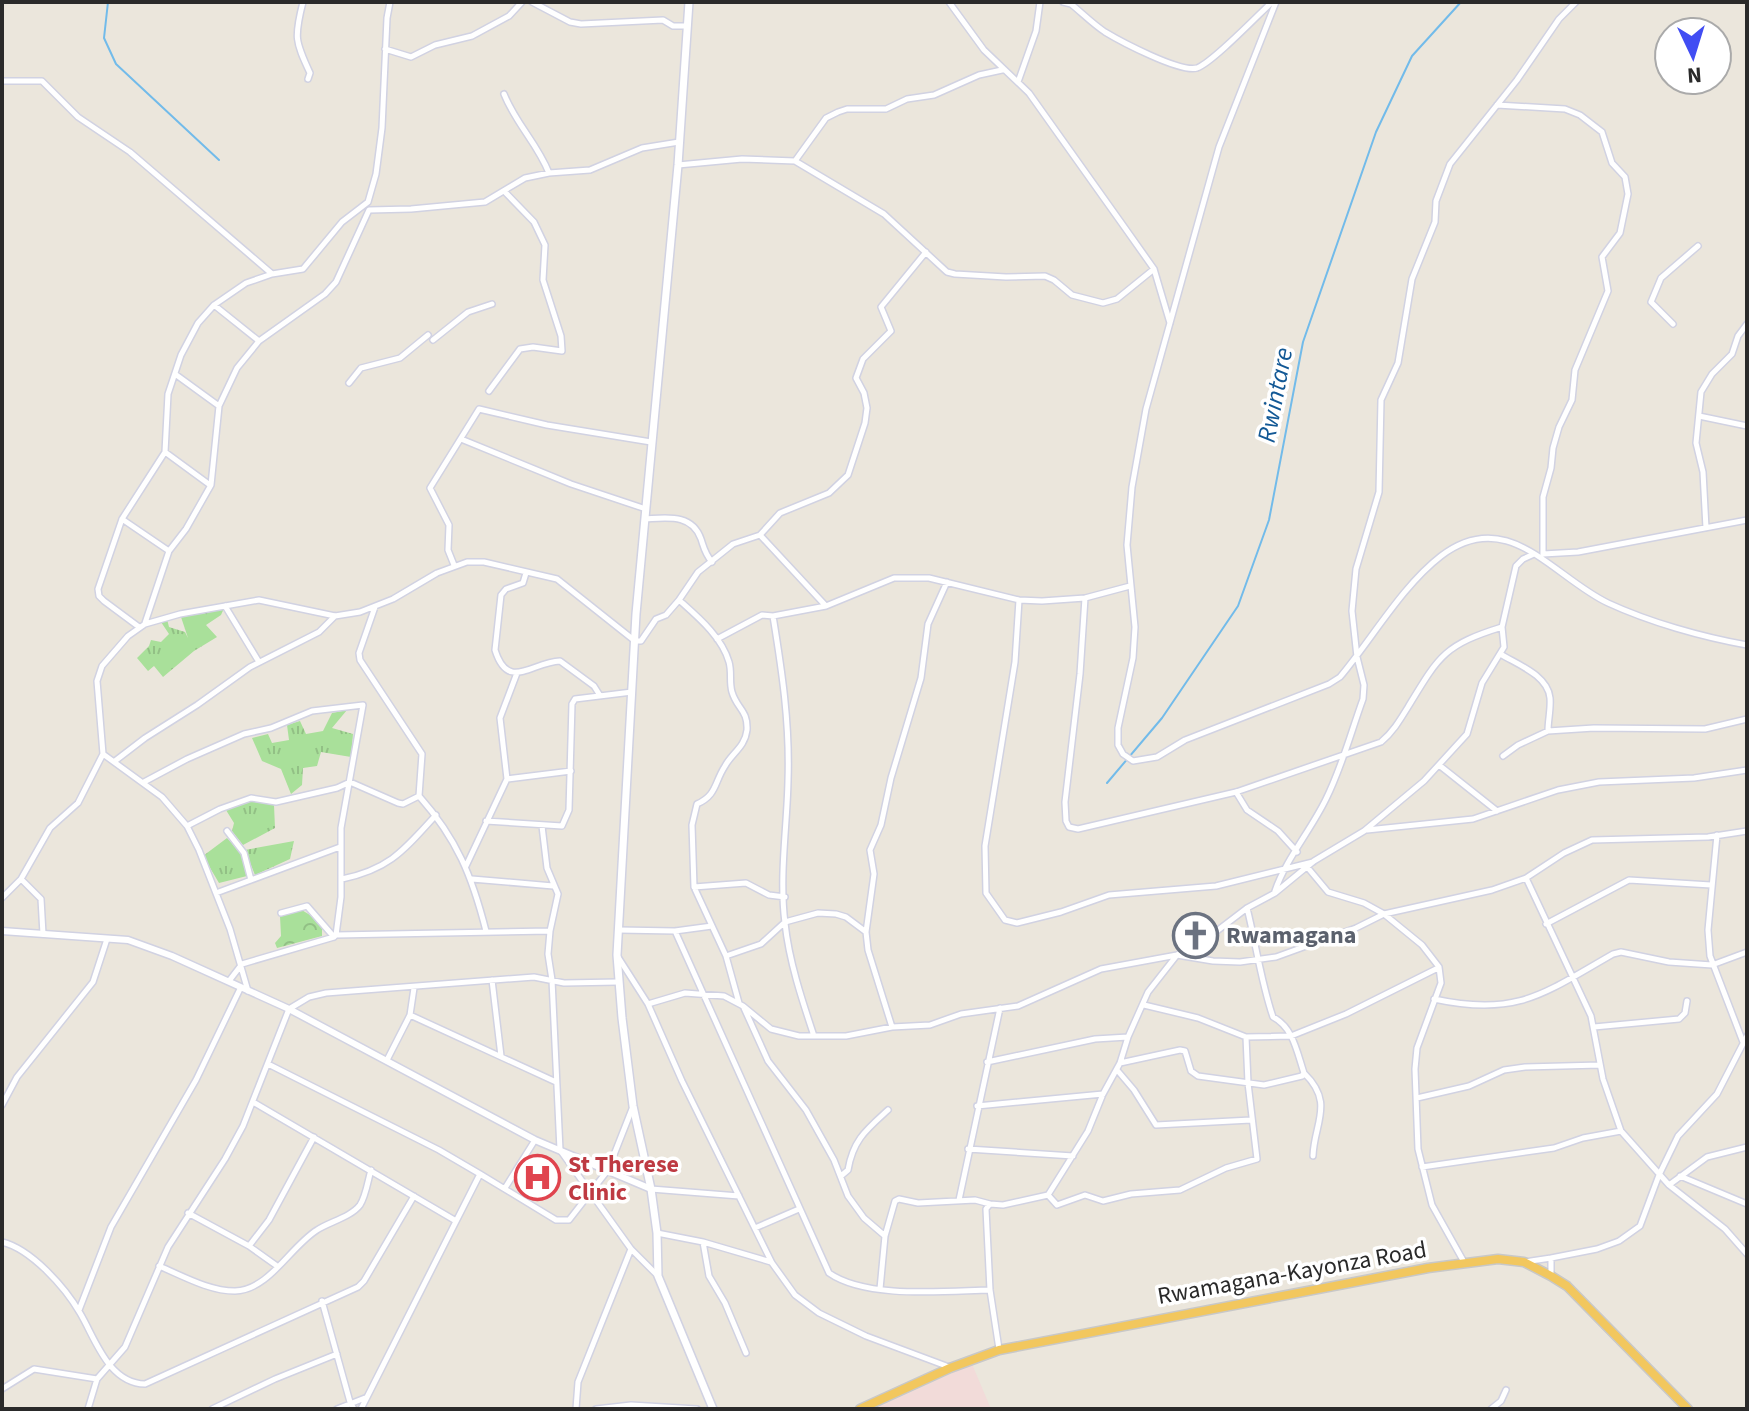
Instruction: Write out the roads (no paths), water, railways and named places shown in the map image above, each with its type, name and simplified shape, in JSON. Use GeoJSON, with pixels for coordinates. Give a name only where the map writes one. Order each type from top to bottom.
{"type":"FeatureCollection","features":[{"type":"Feature","properties":{"kind":"highway","name":"Rwamagana-Kayonza Road"},"geometry":{"type":"LineString","coordinates":[[860,1409],[950,1368],[999,1350],[1464,1262],[1498,1259],[1524,1262],[1567,1286],[1688,1409]]}},
{"type":"Feature","properties":{"kind":"main road"},"geometry":{"type":"LineString","coordinates":[[689,2],[678,165],[635,641],[617,955],[633,1106],[657,1233],[658,1276],[713,1409]]}},
{"type":"Feature","properties":{"kind":"street"},"geometry":{"type":"LineString","coordinates":[[303,2],[297,42],[300,55],[310,70],[308,79]]}},
{"type":"Feature","properties":{"kind":"street"},"geometry":{"type":"LineString","coordinates":[[390,2],[382,128],[376,174],[368,202],[342,222],[303,269],[272,274],[246,283],[214,305],[198,323],[181,355],[168,394],[165,452],[122,519],[98,593],[104,601],[142,625],[177,614],[259,600],[335,616],[393,599],[454,565],[484,562],[557,579],[635,641],[641,641],[656,619],[666,615],[679,600],[690,581],[733,544],[760,535],[780,513],[829,493],[848,475],[867,408],[856,378],[857,368],[891,331],[881,307],[926,252]]}},
{"type":"Feature","properties":{"kind":"street"},"geometry":{"type":"LineString","coordinates":[[385,49],[411,57],[435,45],[472,36],[504,20],[522,2]]}},
{"type":"Feature","properties":{"kind":"street"},"geometry":{"type":"LineString","coordinates":[[532,2],[570,22],[581,24],[663,20],[673,26],[687,26]]}},
{"type":"Feature","properties":{"kind":"street"},"geometry":{"type":"LineString","coordinates":[[949,2],[984,50],[1018,82],[1052,125],[1154,269],[1170,324]]}},
{"type":"Feature","properties":{"kind":"street"},"geometry":{"type":"LineString","coordinates":[[1018,82],[1036,31],[1040,2]]}},
{"type":"Feature","properties":{"kind":"street"},"geometry":{"type":"LineString","coordinates":[[1063,2],[1071,4],[1114,37],[1173,64],[1196,69],[1213,58],[1274,2]]}},
{"type":"Feature","properties":{"kind":"street"},"geometry":{"type":"LineString","coordinates":[[1274,2],[1219,147],[1146,409],[1132,487],[1127,545],[1135,627],[1133,658],[1118,728],[1118,745],[1123,754],[1133,761],[1157,757],[1185,740],[1329,684],[1340,677],[1357,657],[1415,582],[1446,552],[1466,542],[1493,538],[1511,542],[1539,554],[1603,601],[1641,618],[1747,645]]}},
{"type":"Feature","properties":{"kind":"street"},"geometry":{"type":"LineString","coordinates":[[1275,893],[1282,870],[1297,852],[1335,782],[1363,699],[1363,675],[1357,657],[1352,611],[1356,569],[1379,492],[1381,400],[1398,363],[1412,279],[1435,222],[1436,201],[1450,164],[1517,80],[1540,43],[1576,2]]}},
{"type":"Feature","properties":{"kind":"street"},"geometry":{"type":"LineString","coordinates":[[795,161],[826,118],[838,112],[847,109],[886,109],[907,99],[934,95],[979,75],[1003,70]]}},
{"type":"Feature","properties":{"kind":"street"},"geometry":{"type":"LineString","coordinates":[[2,81],[42,81],[78,117],[130,152],[272,274]]}},
{"type":"Feature","properties":{"kind":"street"},"geometry":{"type":"LineString","coordinates":[[504,94],[518,124],[534,141],[549,173]]}},
{"type":"Feature","properties":{"kind":"street"},"geometry":{"type":"LineString","coordinates":[[1497,105],[1553,107],[1580,115],[1602,132],[1610,159],[1625,177],[1628,188],[1620,233],[1602,257],[1607,294],[1575,370],[1572,400],[1553,448],[1543,497],[1539,554]]}},
{"type":"Feature","properties":{"kind":"street"},"geometry":{"type":"LineString","coordinates":[[2,898],[21,879],[50,828],[78,803],[103,754],[97,681],[102,666],[142,625],[169,551],[186,529],[211,485],[219,406],[237,368],[259,341],[314,302],[336,282],[369,210],[485,202],[518,181],[549,173],[590,170],[642,148],[679,142]]}},
{"type":"Feature","properties":{"kind":"street"},"geometry":{"type":"LineString","coordinates":[[678,165],[742,159],[795,161],[884,214],[947,272],[1006,277],[1045,276],[1072,295],[1103,303],[1117,299],[1154,269]]}},
{"type":"Feature","properties":{"kind":"street"},"geometry":{"type":"LineString","coordinates":[[489,391],[520,349],[533,347],[562,351],[561,336],[543,280],[545,245],[538,227],[504,191]]}},
{"type":"Feature","properties":{"kind":"street"},"geometry":{"type":"LineString","coordinates":[[1673,324],[1651,302],[1661,278],[1698,246]]}},
{"type":"Feature","properties":{"kind":"street"},"geometry":{"type":"LineString","coordinates":[[349,383],[361,368],[400,358],[468,312],[492,304]]}},
{"type":"Feature","properties":{"kind":"street"},"geometry":{"type":"LineString","coordinates":[[214,305],[259,341]]}},
{"type":"Feature","properties":{"kind":"street"},"geometry":{"type":"LineString","coordinates":[[1706,528],[1703,472],[1696,452],[1701,392],[1705,383],[1732,354],[1738,336],[1747,324]]}},
{"type":"Feature","properties":{"kind":"street"},"geometry":{"type":"LineString","coordinates":[[175,374],[219,406]]}},
{"type":"Feature","properties":{"kind":"street"},"geometry":{"type":"LineString","coordinates":[[454,565],[448,550],[449,525],[430,488],[479,409],[651,442]]}},
{"type":"Feature","properties":{"kind":"street"},"geometry":{"type":"LineString","coordinates":[[1699,416],[1747,426]]}},
{"type":"Feature","properties":{"kind":"street"},"geometry":{"type":"LineString","coordinates":[[461,439],[571,484],[646,509]]}},
{"type":"Feature","properties":{"kind":"street"},"geometry":{"type":"LineString","coordinates":[[165,452],[211,485]]}},
{"type":"Feature","properties":{"kind":"street"},"geometry":{"type":"LineString","coordinates":[[645,519],[670,517],[687,521],[697,531],[712,562]]}},
{"type":"Feature","properties":{"kind":"street"},"geometry":{"type":"LineString","coordinates":[[122,519],[169,551]]}},
{"type":"Feature","properties":{"kind":"street"},"geometry":{"type":"LineString","coordinates":[[1019,600],[1015,662],[985,846],[986,893],[1005,920],[1017,923],[1109,895],[1216,886],[1314,861],[1364,831],[1404,798],[1467,734],[1482,683],[1502,655],[1502,627],[1516,566],[1523,559],[1539,554],[1578,552],[1747,520]]}},
{"type":"Feature","properties":{"kind":"street"},"geometry":{"type":"LineString","coordinates":[[760,535],[826,606]]}},
{"type":"Feature","properties":{"kind":"street"},"geometry":{"type":"LineString","coordinates":[[623,853],[641,564]]}},
{"type":"Feature","properties":{"kind":"street"},"geometry":{"type":"LineString","coordinates":[[526,573],[523,583],[506,589],[498,606],[495,650],[503,665],[521,674],[551,661],[560,661],[594,686],[599,694]]}},
{"type":"Feature","properties":{"kind":"street"},"geometry":{"type":"LineString","coordinates":[[717,639],[762,615],[773,616],[826,606],[894,578],[929,578],[1019,600],[1085,598],[1130,586]]}},
{"type":"Feature","properties":{"kind":"street"},"geometry":{"type":"LineString","coordinates":[[892,1027],[871,965],[866,932],[874,874],[870,850],[881,825],[891,778],[921,678],[928,624],[947,582]]}},
{"type":"Feature","properties":{"kind":"street"},"geometry":{"type":"LineString","coordinates":[[1085,598],[1080,674],[1065,802],[1069,827],[1086,829],[1236,792],[1381,742],[1389,736],[1441,656],[1468,638],[1502,627]]}},
{"type":"Feature","properties":{"kind":"street"},"geometry":{"type":"LineString","coordinates":[[679,600],[717,639],[729,662],[733,693],[747,715],[747,731],[740,749],[728,760],[709,798],[695,807],[692,825],[694,887],[726,956],[741,1005],[768,1061],[806,1110],[841,1176],[848,1196],[864,1218],[885,1236]]}},
{"type":"Feature","properties":{"kind":"street"},"geometry":{"type":"LineString","coordinates":[[225,606],[259,662]]}},
{"type":"Feature","properties":{"kind":"street"},"geometry":{"type":"LineString","coordinates":[[375,606],[359,653],[360,660],[422,754],[419,796],[436,815],[472,879],[486,931]]}},
{"type":"Feature","properties":{"kind":"street"},"geometry":{"type":"LineString","coordinates":[[115,761],[259,662],[319,632],[335,616]]}},
{"type":"Feature","properties":{"kind":"street"},"geometry":{"type":"LineString","coordinates":[[773,616],[788,712],[788,783],[783,845],[785,922],[801,997],[814,1036]]}},
{"type":"Feature","properties":{"kind":"street"},"geometry":{"type":"LineString","coordinates":[[1502,655],[1547,686],[1550,694],[1548,731]]}},
{"type":"Feature","properties":{"kind":"street"},"geometry":{"type":"LineString","coordinates":[[465,867],[507,779],[500,718],[517,673]]}},
{"type":"Feature","properties":{"kind":"street"},"geometry":{"type":"LineString","coordinates":[[486,821],[562,826],[566,821],[571,771],[572,704],[575,699],[599,694],[632,692]]}},
{"type":"Feature","properties":{"kind":"street"},"geometry":{"type":"LineString","coordinates":[[144,782],[244,734],[271,728],[312,711],[363,705],[340,847],[342,879],[335,936]]}},
{"type":"Feature","properties":{"kind":"street"},"geometry":{"type":"LineString","coordinates":[[1503,756],[1548,731],[1594,728],[1705,729],[1747,719]]}},
{"type":"Feature","properties":{"kind":"street"},"geometry":{"type":"LineString","coordinates":[[79,1310],[111,1227],[244,990],[242,964],[187,826],[162,797],[103,754]]}},
{"type":"Feature","properties":{"kind":"street"},"geometry":{"type":"LineString","coordinates":[[1439,765],[1497,812]]}},
{"type":"Feature","properties":{"kind":"street"},"geometry":{"type":"LineString","coordinates":[[1364,831],[1458,821],[1497,812],[1558,790],[1599,782],[1694,778],[1747,770]]}},
{"type":"Feature","properties":{"kind":"street"},"geometry":{"type":"LineString","coordinates":[[507,779],[571,771]]}},
{"type":"Feature","properties":{"kind":"street"},"geometry":{"type":"LineString","coordinates":[[187,826],[251,798],[276,802],[337,788],[350,782],[398,803],[403,804],[419,796]]}},
{"type":"Feature","properties":{"kind":"street"},"geometry":{"type":"LineString","coordinates":[[1236,792],[1247,810],[1278,831],[1297,852]]}},
{"type":"Feature","properties":{"kind":"street"},"geometry":{"type":"LineString","coordinates":[[342,879],[367,874],[396,857],[436,815]]}},
{"type":"Feature","properties":{"kind":"street"},"geometry":{"type":"LineString","coordinates":[[542,826],[545,860],[558,901],[548,954],[552,980],[560,1150],[631,1249],[658,1276]]}},
{"type":"Feature","properties":{"kind":"street"},"geometry":{"type":"LineString","coordinates":[[227,831],[244,853],[251,880]]}},
{"type":"Feature","properties":{"kind":"street"},"geometry":{"type":"LineString","coordinates":[[1177,955],[1213,961],[1276,957],[1356,928],[1384,914],[1492,890],[1526,878],[1564,853],[1592,840],[1747,831]]}},
{"type":"Feature","properties":{"kind":"street"},"geometry":{"type":"LineString","coordinates":[[1524,1262],[1597,1249],[1640,1226],[1678,1136],[1717,1094],[1745,1040],[1712,965],[1708,930],[1717,835]]}},
{"type":"Feature","properties":{"kind":"street"},"geometry":{"type":"LineString","coordinates":[[216,893],[340,847]]}},
{"type":"Feature","properties":{"kind":"street"},"geometry":{"type":"LineString","coordinates":[[648,1004],[685,993],[724,996],[741,1005],[771,1029],[814,1036],[860,1035],[892,1027],[930,1025],[961,1014],[1030,1002],[1101,969],[1177,955],[1275,893],[1314,861]]}},
{"type":"Feature","properties":{"kind":"street"},"geometry":{"type":"LineString","coordinates":[[1308,868],[1328,892],[1364,903],[1384,914],[1422,945],[1439,967],[1441,983],[1417,1048],[1418,1149],[1436,1215],[1464,1262]]}},
{"type":"Feature","properties":{"kind":"street"},"geometry":{"type":"LineString","coordinates":[[1526,878],[1594,1027],[1600,1065],[1621,1131],[1669,1185],[1725,1229],[1747,1254]]}},
{"type":"Feature","properties":{"kind":"street"},"geometry":{"type":"LineString","coordinates":[[21,879],[41,899],[43,934]]}},
{"type":"Feature","properties":{"kind":"street"},"geometry":{"type":"LineString","coordinates":[[472,879],[553,886]]}},
{"type":"Feature","properties":{"kind":"street"},"geometry":{"type":"LineString","coordinates":[[1546,924],[1629,880],[1711,885]]}},
{"type":"Feature","properties":{"kind":"street"},"geometry":{"type":"LineString","coordinates":[[694,887],[746,883],[769,895],[785,897]]}},
{"type":"Feature","properties":{"kind":"street"},"geometry":{"type":"LineString","coordinates":[[281,913],[307,906],[335,936]]}},
{"type":"Feature","properties":{"kind":"street"},"geometry":{"type":"LineString","coordinates":[[1247,908],[1266,999],[1273,1017],[1283,1022],[1291,1036],[1304,1073],[1316,1087],[1321,1111],[1313,1156]]}},
{"type":"Feature","properties":{"kind":"street"},"geometry":{"type":"LineString","coordinates":[[726,956],[761,944],[785,922],[818,913],[846,917],[866,932]]}},
{"type":"Feature","properties":{"kind":"street"},"geometry":{"type":"LineString","coordinates":[[618,930],[675,931],[712,926]]}},
{"type":"Feature","properties":{"kind":"street"},"geometry":{"type":"LineString","coordinates":[[2,931],[128,940],[172,956],[289,1009],[535,1140],[651,1189],[739,1196]]}},
{"type":"Feature","properties":{"kind":"street"},"geometry":{"type":"LineString","coordinates":[[229,981],[242,964],[335,936],[550,931]]}},
{"type":"Feature","properties":{"kind":"street"},"geometry":{"type":"LineString","coordinates":[[675,931],[829,1273],[853,1285],[880,1289],[990,1290]]}},
{"type":"Feature","properties":{"kind":"street"},"geometry":{"type":"LineString","coordinates":[[2,1105],[17,1077],[93,982],[107,939]]}},
{"type":"Feature","properties":{"kind":"street"},"geometry":{"type":"LineString","coordinates":[[1435,998],[1465,1006],[1518,1004],[1621,952],[1669,962],[1712,965],[1747,952]]}},
{"type":"Feature","properties":{"kind":"street"},"geometry":{"type":"LineString","coordinates":[[617,955],[648,1004],[682,1081],[772,1263],[795,1295],[819,1313],[866,1336],[950,1368]]}},
{"type":"Feature","properties":{"kind":"street"},"geometry":{"type":"LineString","coordinates":[[880,1289],[885,1236],[895,1201],[986,1201],[1003,1205],[1048,1195],[1088,1131],[1103,1094],[1119,1067],[1128,1037],[1152,985],[1177,955]]}},
{"type":"Feature","properties":{"kind":"street"},"geometry":{"type":"LineString","coordinates":[[1144,1005],[1198,1018],[1246,1037],[1291,1036],[1346,1014],[1439,967]]}},
{"type":"Feature","properties":{"kind":"street"},"geometry":{"type":"LineString","coordinates":[[88,1409],[97,1379],[125,1347],[159,1266],[188,1213],[225,1159],[253,1102],[289,1009],[309,997],[326,993],[534,977],[573,983],[618,982]]}},
{"type":"Feature","properties":{"kind":"street"},"geometry":{"type":"LineString","coordinates":[[492,980],[501,1056]]}},
{"type":"Feature","properties":{"kind":"street"},"geometry":{"type":"LineString","coordinates":[[387,1060],[410,1015],[414,988]]}},
{"type":"Feature","properties":{"kind":"street"},"geometry":{"type":"LineString","coordinates":[[1594,1027],[1679,1019],[1685,1013],[1687,1001]]}},
{"type":"Feature","properties":{"kind":"street"},"geometry":{"type":"LineString","coordinates":[[959,1200],[1000,1008]]}},
{"type":"Feature","properties":{"kind":"street"},"geometry":{"type":"LineString","coordinates":[[410,1015],[556,1082]]}},
{"type":"Feature","properties":{"kind":"street"},"geometry":{"type":"LineString","coordinates":[[987,1062],[1095,1039],[1128,1037]]}},
{"type":"Feature","properties":{"kind":"street"},"geometry":{"type":"LineString","coordinates":[[1048,1195],[1057,1205],[1085,1195],[1103,1201],[1131,1194],[1185,1188],[1226,1168],[1257,1159],[1251,1120],[1246,1037]]}},
{"type":"Feature","properties":{"kind":"street"},"geometry":{"type":"LineString","coordinates":[[1119,1067],[1180,1050],[1188,1056],[1193,1075],[1275,1084],[1299,1078],[1304,1073]]}},
{"type":"Feature","properties":{"kind":"street"},"geometry":{"type":"LineString","coordinates":[[268,1064],[439,1150],[556,1220],[563,1221],[569,1220],[592,1194],[608,1170],[633,1106]]}},
{"type":"Feature","properties":{"kind":"street"},"geometry":{"type":"LineString","coordinates":[[1417,1098],[1469,1086],[1504,1070],[1600,1065]]}},
{"type":"Feature","properties":{"kind":"street"},"geometry":{"type":"LineString","coordinates":[[1119,1067],[1156,1125],[1251,1120]]}},
{"type":"Feature","properties":{"kind":"street"},"geometry":{"type":"LineString","coordinates":[[977,1106],[1103,1094]]}},
{"type":"Feature","properties":{"kind":"street"},"geometry":{"type":"LineString","coordinates":[[253,1102],[456,1221]]}},
{"type":"Feature","properties":{"kind":"street"},"geometry":{"type":"LineString","coordinates":[[841,1176],[848,1170],[851,1153],[860,1136],[888,1110]]}},
{"type":"Feature","properties":{"kind":"street"},"geometry":{"type":"LineString","coordinates":[[1422,1167],[1554,1148],[1583,1138],[1621,1131]]}},
{"type":"Feature","properties":{"kind":"street"},"geometry":{"type":"LineString","coordinates":[[249,1246],[269,1220],[314,1137]]}},
{"type":"Feature","properties":{"kind":"street"},"geometry":{"type":"LineString","coordinates":[[505,1188],[535,1140]]}},
{"type":"Feature","properties":{"kind":"street"},"geometry":{"type":"LineString","coordinates":[[1669,1185],[1707,1157],[1747,1147]]}},
{"type":"Feature","properties":{"kind":"street"},"geometry":{"type":"LineString","coordinates":[[968,1149],[1074,1156]]}},
{"type":"Feature","properties":{"kind":"street"},"geometry":{"type":"LineString","coordinates":[[159,1266],[216,1288],[235,1291],[251,1289],[263,1282],[316,1230],[355,1210],[360,1204],[371,1170]]}},
{"type":"Feature","properties":{"kind":"street"},"geometry":{"type":"LineString","coordinates":[[361,1409],[480,1174]]}},
{"type":"Feature","properties":{"kind":"street"},"geometry":{"type":"LineString","coordinates":[[1679,1176],[1747,1204]]}},
{"type":"Feature","properties":{"kind":"street"},"geometry":{"type":"LineString","coordinates":[[2,1242],[20,1248],[35,1260],[79,1310],[109,1365],[130,1381],[145,1384],[358,1287],[414,1196]]}},
{"type":"Feature","properties":{"kind":"street"},"geometry":{"type":"LineString","coordinates":[[990,1204],[986,1209],[990,1290],[999,1350]]}},
{"type":"Feature","properties":{"kind":"street"},"geometry":{"type":"LineString","coordinates":[[755,1228],[799,1209]]}},
{"type":"Feature","properties":{"kind":"street"},"geometry":{"type":"LineString","coordinates":[[188,1213],[249,1246],[277,1266]]}},
{"type":"Feature","properties":{"kind":"street"},"geometry":{"type":"LineString","coordinates":[[657,1233],[703,1242],[772,1263]]}},
{"type":"Feature","properties":{"kind":"street"},"geometry":{"type":"LineString","coordinates":[[703,1242],[709,1276],[725,1303],[746,1353]]}},
{"type":"Feature","properties":{"kind":"street"},"geometry":{"type":"LineString","coordinates":[[576,1409],[578,1382],[631,1249]]}},
{"type":"Feature","properties":{"kind":"street"},"geometry":{"type":"LineString","coordinates":[[1551,1258],[1551,1276]]}},
{"type":"Feature","properties":{"kind":"street"},"geometry":{"type":"LineString","coordinates":[[322,1301],[354,1409]]}},
{"type":"Feature","properties":{"kind":"street"},"geometry":{"type":"LineString","coordinates":[[212,1409],[337,1354]]}},
{"type":"Feature","properties":{"kind":"street"},"geometry":{"type":"LineString","coordinates":[[2,1389],[34,1369],[97,1379]]}},
{"type":"Feature","properties":{"kind":"street"},"geometry":{"type":"LineString","coordinates":[[1491,1409],[1501,1401],[1506,1390]]}},
{"type":"Feature","properties":{"kind":"street"},"geometry":{"type":"LineString","coordinates":[[337,1409],[365,1398]]}},
{"type":"Feature","properties":{"kind":"street"},"geometry":{"type":"LineString","coordinates":[[596,1409],[631,1405],[697,1409]]}},
{"type":"Feature","properties":{"kind":"waterway"},"geometry":{"type":"LineString","coordinates":[[108,2],[104,38],[116,64],[219,160]]}},
{"type":"Feature","properties":{"kind":"waterway","name":"Rwintare"},"geometry":{"type":"LineString","coordinates":[[1107,783],[1162,718],[1238,606],[1269,520],[1303,342],[1376,132],[1412,56],[1461,2]]}},
{"type":"Feature","properties":{"kind":"place","name":"Rwamagana"},"geometry":{"type":"Point","coordinates":[1195,935]}},
{"type":"Feature","properties":{"kind":"place","name":"St Therese Clinic"},"geometry":{"type":"Point","coordinates":[537,1178]}}]}
